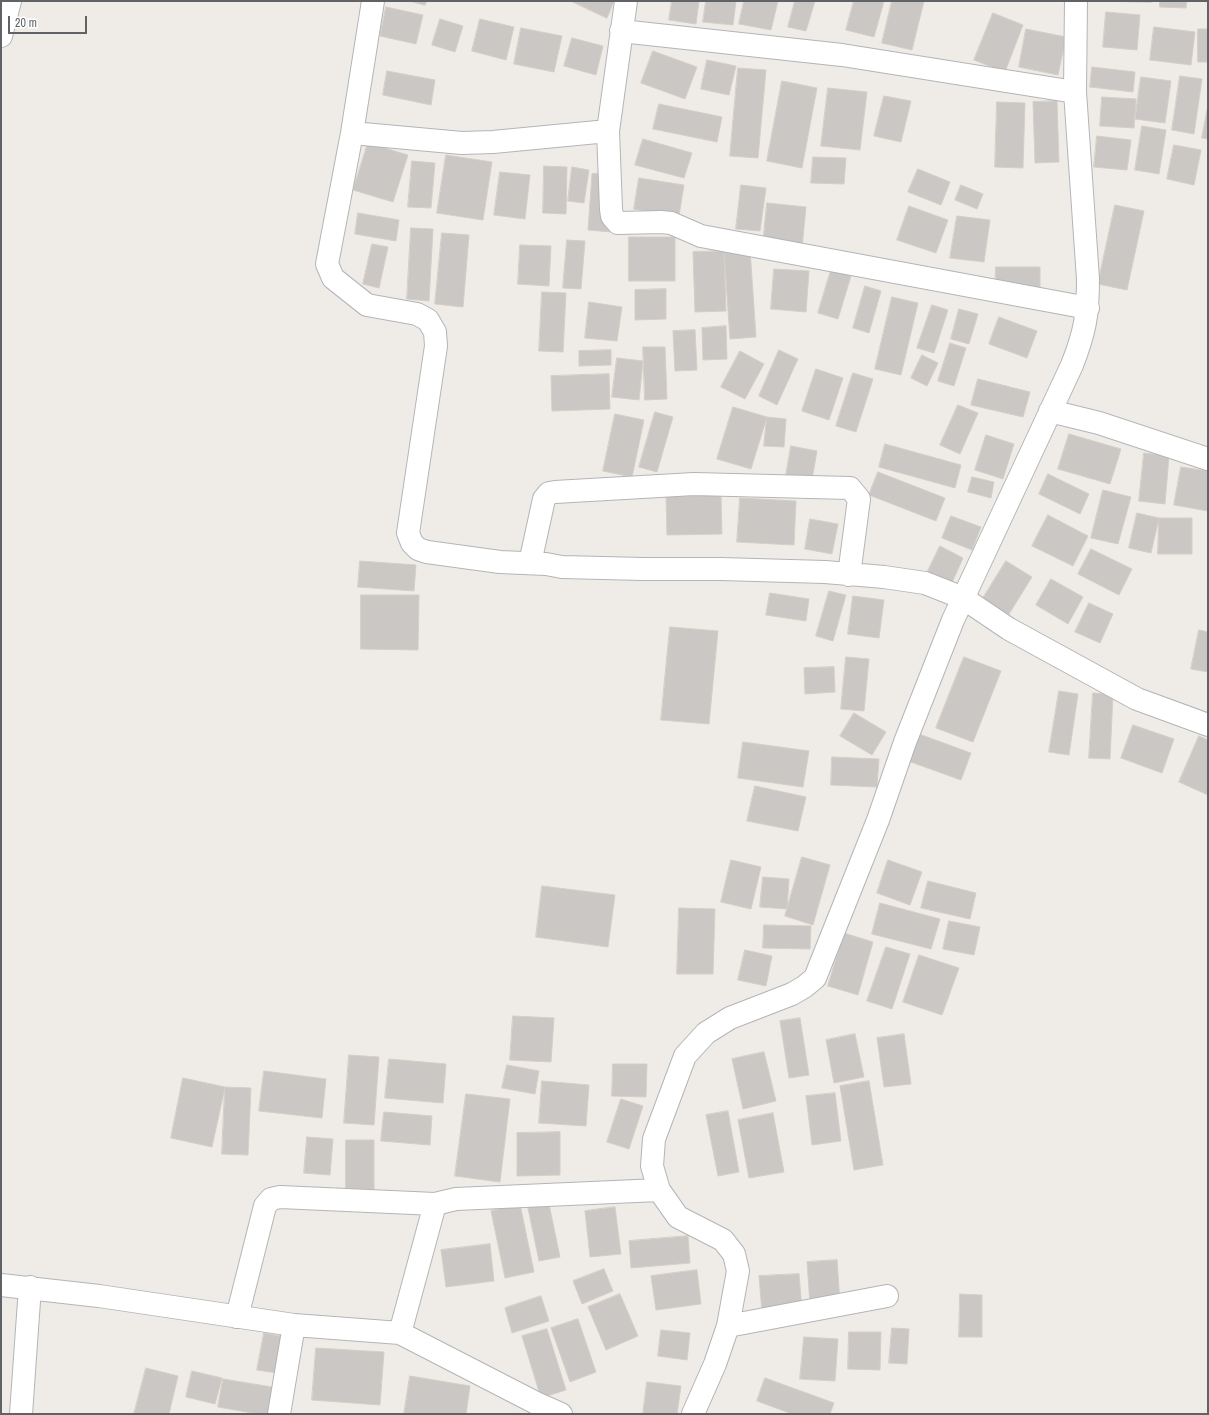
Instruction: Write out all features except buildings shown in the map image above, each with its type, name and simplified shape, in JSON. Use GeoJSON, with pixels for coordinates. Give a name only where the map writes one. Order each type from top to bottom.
{"type":"FeatureCollection","features":[{"type":"Feature","properties":{"kind":"street"},"geometry":{"type":"LineString","coordinates":[[1,36],[10,1]]}},
{"type":"Feature","properties":{"kind":"street"},"geometry":{"type":"LineString","coordinates":[[373,1],[352,133],[327,264],[333,278],[367,305],[417,314],[428,320],[435,332],[436,346],[408,533],[412,542],[418,549],[437,554],[500,562],[530,563],[562,567],[643,569],[721,568],[884,577],[925,583],[963,598],[1009,629],[1137,699],[1207,723]]}},
{"type":"Feature","properties":{"kind":"street"},"geometry":{"type":"LineString","coordinates":[[626,1],[608,130],[611,209],[612,216],[618,223],[671,223],[701,236],[1088,308]]}},
{"type":"Feature","properties":{"kind":"street"},"geometry":{"type":"LineString","coordinates":[[693,1414],[715,1364],[728,1326],[738,1271],[734,1254],[722,1240],[678,1217],[659,1190],[652,1166],[654,1139],[685,1056],[706,1033],[730,1018],[792,994],[815,978],[878,820],[905,742],[963,598],[1050,411],[1083,336],[1088,308],[1087,244],[1075,92],[1076,1]]}},
{"type":"Feature","properties":{"kind":"street"},"geometry":{"type":"LineString","coordinates":[[621,31],[842,55],[1075,92]]}},
{"type":"Feature","properties":{"kind":"street"},"geometry":{"type":"LineString","coordinates":[[352,133],[462,142],[493,142],[608,130]]}},
{"type":"Feature","properties":{"kind":"street"},"geometry":{"type":"LineString","coordinates":[[1050,411],[1099,423],[1208,458]]}},
{"type":"Feature","properties":{"kind":"street"},"geometry":{"type":"LineString","coordinates":[[530,563],[538,535],[543,503],[549,493],[694,484],[850,488],[859,500],[849,575]]}},
{"type":"Feature","properties":{"kind":"street"},"geometry":{"type":"LineString","coordinates":[[237,1317],[265,1206],[271,1199],[280,1197],[435,1204],[456,1199],[659,1190]]}},
{"type":"Feature","properties":{"kind":"street"},"geometry":{"type":"LineString","coordinates":[[400,1333],[435,1204]]}},
{"type":"Feature","properties":{"kind":"street"},"geometry":{"type":"LineString","coordinates":[[1,1285],[30,1287],[170,1306],[294,1325],[400,1333],[536,1403],[561,1414]]}},
{"type":"Feature","properties":{"kind":"street"},"geometry":{"type":"LineString","coordinates":[[21,1414],[30,1287]]}},
{"type":"Feature","properties":{"kind":"street"},"geometry":{"type":"LineString","coordinates":[[728,1326],[887,1296]]}},
{"type":"Feature","properties":{"kind":"street"},"geometry":{"type":"LineString","coordinates":[[279,1414],[294,1325]]}}]}
